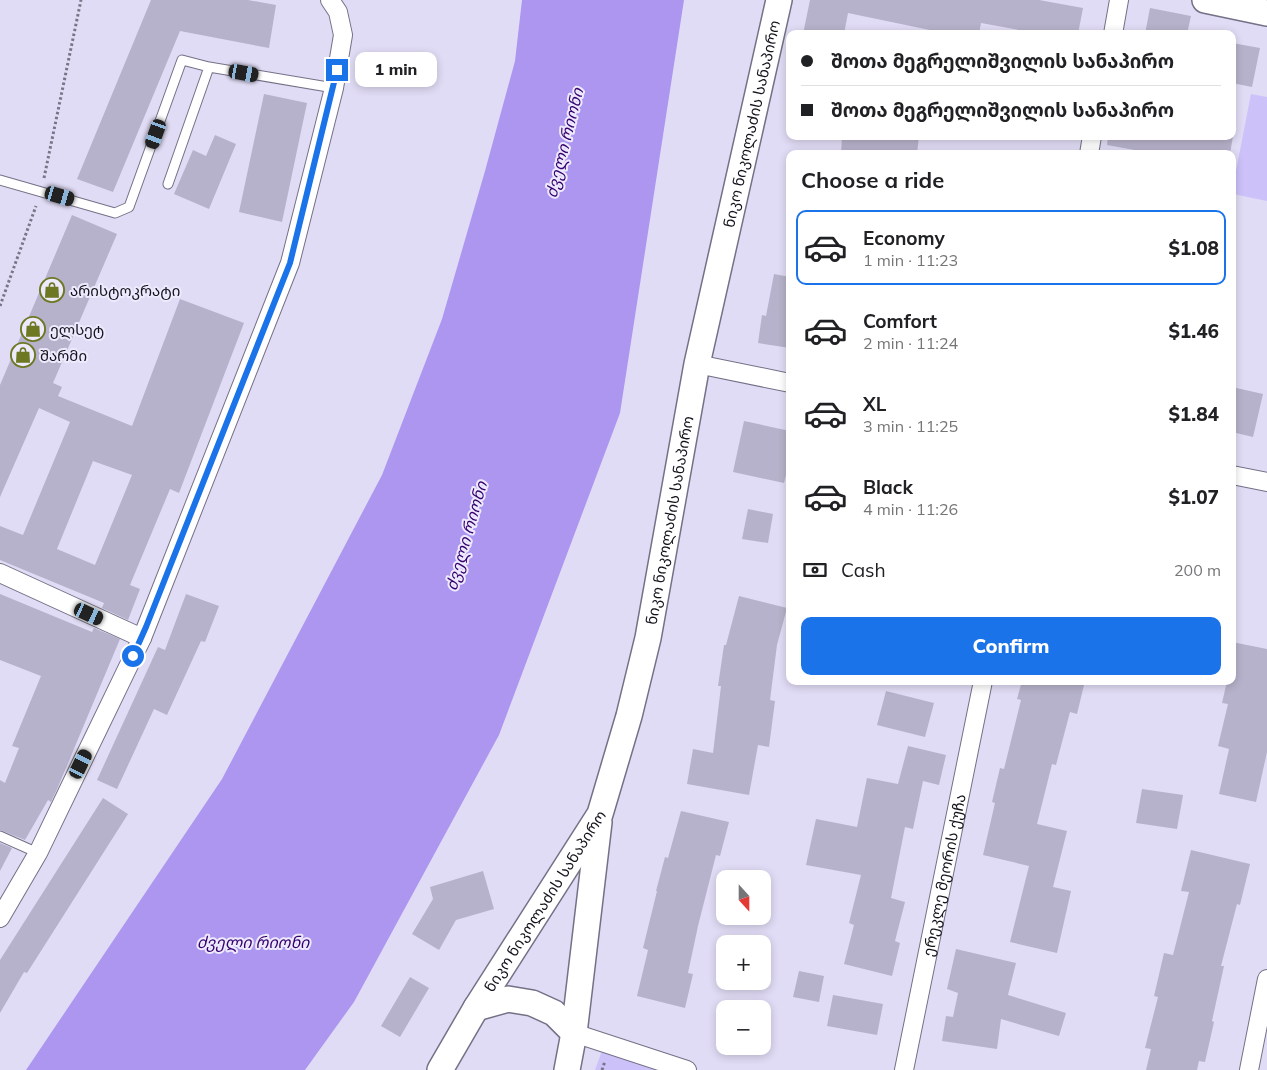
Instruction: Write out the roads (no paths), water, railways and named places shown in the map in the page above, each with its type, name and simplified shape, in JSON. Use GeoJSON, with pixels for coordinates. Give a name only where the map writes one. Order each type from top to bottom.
{"type":"FeatureCollection","features":[{"type":"Feature","properties":{"kind":"street"},"geometry":{"type":"LineString","coordinates":[[0,918],[38,854],[142,638],[290,263],[334,88],[343,35],[338,12],[330,0]]}},
{"type":"Feature","properties":{"kind":"street","name":"ნიკო ნიკოლაძის სანაპირო"},"geometry":{"type":"LineString","coordinates":[[442,1069],[476,1008],[600,814],[629,716],[648,638],[697,364],[779,0]]}},
{"type":"Feature","properties":{"kind":"street"},"geometry":{"type":"LineString","coordinates":[[1114,30],[1120,0]]}},
{"type":"Feature","properties":{"kind":"street"},"geometry":{"type":"LineString","coordinates":[[1205,0],[1267,13]]}},
{"type":"Feature","properties":{"kind":"street"},"geometry":{"type":"LineString","coordinates":[[697,364],[786,382]]}},
{"type":"Feature","properties":{"kind":"street"},"geometry":{"type":"LineString","coordinates":[[1236,476],[1267,482]]}},
{"type":"Feature","properties":{"kind":"street"},"geometry":{"type":"LineString","coordinates":[[0,573],[142,638]]}},
{"type":"Feature","properties":{"kind":"street","name":"ერეკლე მეორის ქუჩა"},"geometry":{"type":"LineString","coordinates":[[904,1070],[982,685]]}},
{"type":"Feature","properties":{"kind":"street"},"geometry":{"type":"LineString","coordinates":[[567,1070],[574,1033],[600,814]]}},
{"type":"Feature","properties":{"kind":"street"},"geometry":{"type":"LineString","coordinates":[[1249,1070],[1267,979]]}},
{"type":"Feature","properties":{"kind":"street"},"geometry":{"type":"LineString","coordinates":[[476,1008],[508,1000],[532,1003],[554,1013],[574,1033],[687,1070]]}},
{"type":"Feature","properties":{"kind":"lane"},"geometry":{"type":"LineString","coordinates":[[0,180],[115,213],[129,207],[182,60],[209,67],[334,88]]}},
{"type":"Feature","properties":{"kind":"lane"},"geometry":{"type":"LineString","coordinates":[[168,184],[209,67]]}},
{"type":"Feature","properties":{"kind":"lane"},"geometry":{"type":"LineString","coordinates":[[0,836],[38,854]]}},
{"type":"Feature","properties":{"kind":"water","name":"ძველი რიონი"},"geometry":{"type":"Polygon","coordinates":[[[522,0],[684,0],[620,413],[499,735],[354,1002],[305,1070],[26,1070],[222,779],[382,475],[442,319],[515,61],[522,0]]]}},
{"type":"Feature","properties":{"kind":"place","name":"არისტოკრატი"},"geometry":{"type":"Point","coordinates":[52,290]}},
{"type":"Feature","properties":{"kind":"place","name":"ელსეტ"},"geometry":{"type":"Point","coordinates":[33,329]}},
{"type":"Feature","properties":{"kind":"place","name":"შარმი"},"geometry":{"type":"Point","coordinates":[23,355]}}]}
